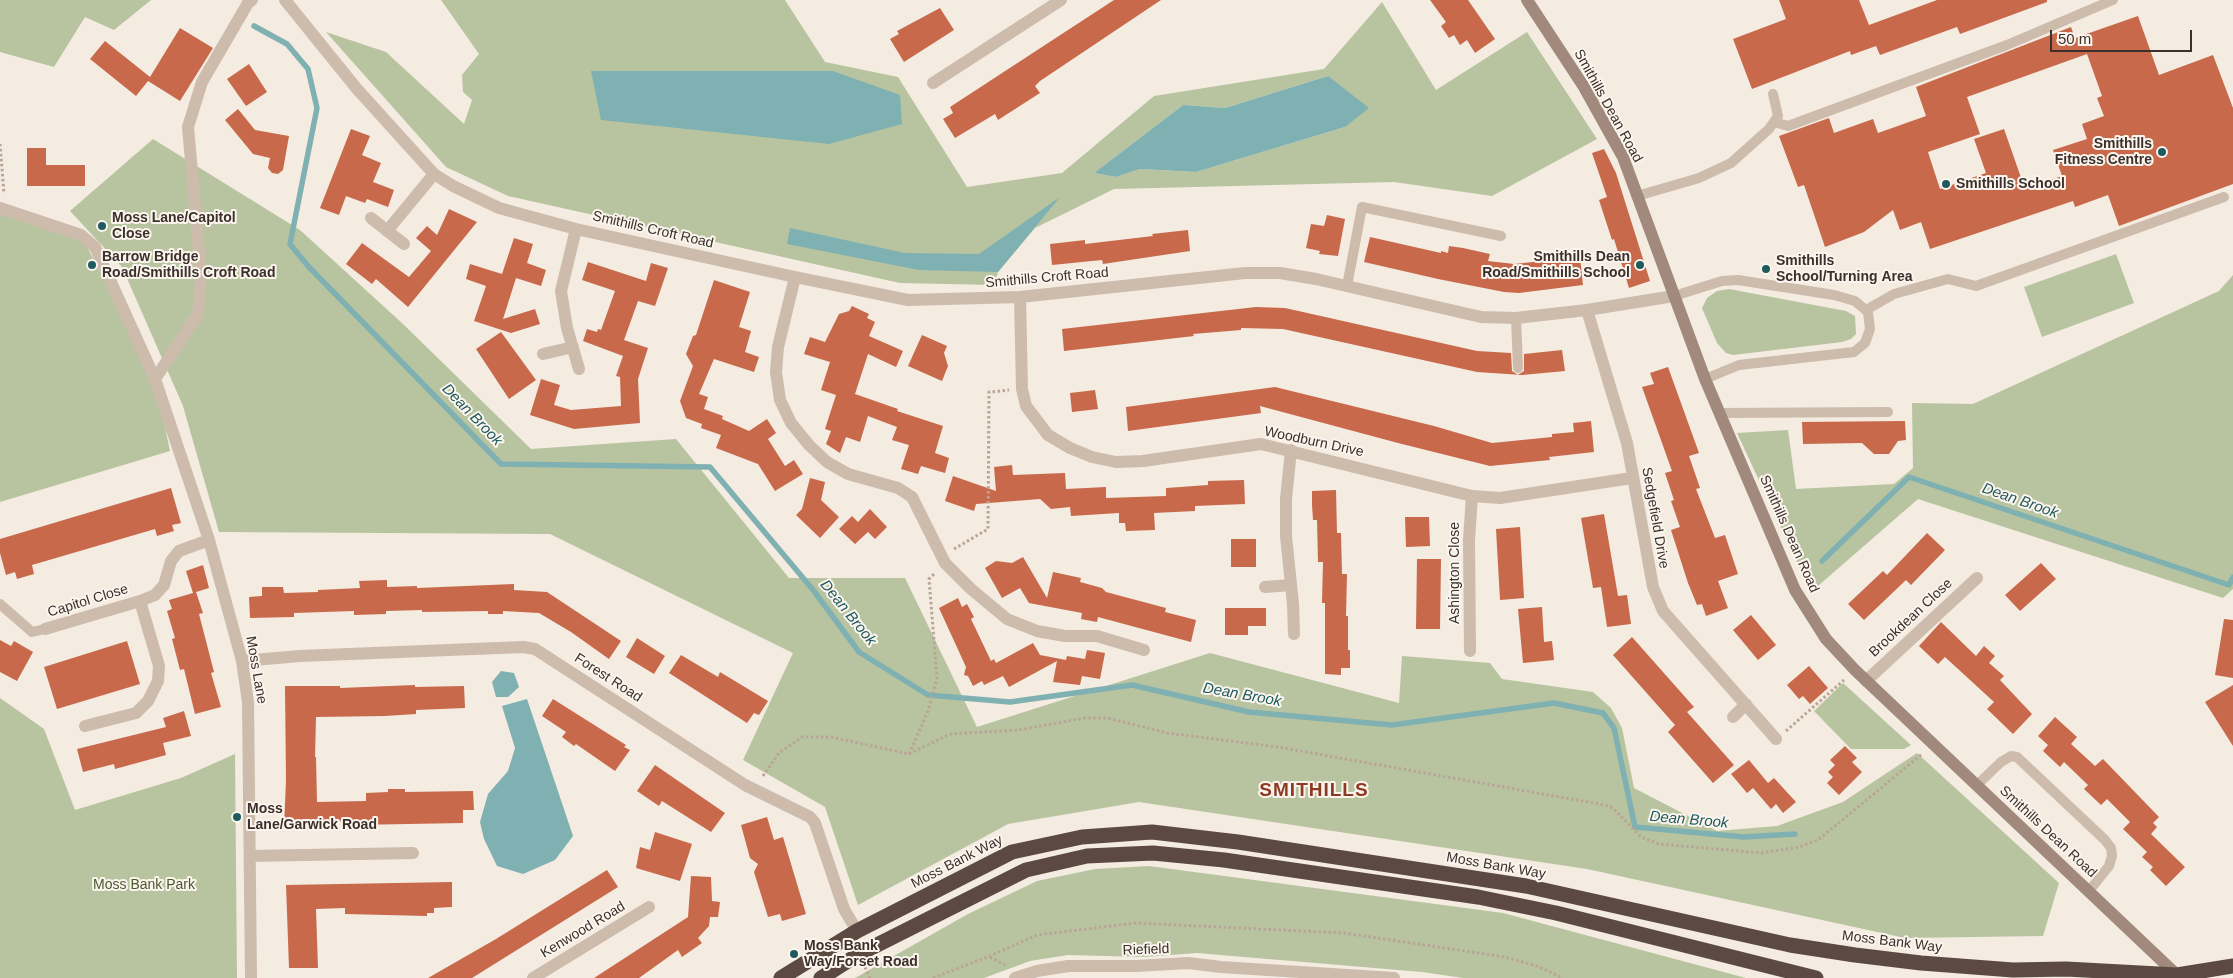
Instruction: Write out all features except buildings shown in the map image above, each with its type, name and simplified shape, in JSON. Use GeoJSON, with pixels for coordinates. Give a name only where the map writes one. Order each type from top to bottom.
{"type":"FeatureCollection","features":[{"type":"Feature","properties":{"kind":"highway","name":"Moss Bank Way"},"geometry":{"type":"LineString","coordinates":[[781,978],[857,931],[1012,852],[1082,837],[1152,832],[1248,843],[1526,886],[1790,945],[1855,955],[1921,963],[2013,970],[2066,969],[2177,975],[2233,966]]}},
{"type":"Feature","properties":{"kind":"highway"},"geometry":{"type":"LineString","coordinates":[[821,978],[859,954],[1026,870],[1087,856],[1152,853],[1224,860],[1478,897],[1556,913],[1816,978]]}},
{"type":"Feature","properties":{"kind":"street"},"geometry":{"type":"LineString","coordinates":[[155,379],[198,314],[201,274],[188,127],[202,82],[248,3],[252,0]]}},
{"type":"Feature","properties":{"kind":"street","name":"Smithills Croft Road"},"geometry":{"type":"LineString","coordinates":[[285,0],[357,89],[434,174],[453,186],[499,208],[576,228],[794,277],[908,300],[1020,297],[1244,273],[1280,273],[1347,286],[1481,317],[1516,318],[1587,310],[1674,296]]}},
{"type":"Feature","properties":{"kind":"street"},"geometry":{"type":"LineString","coordinates":[[933,83],[1047,4],[1061,0]]}},
{"type":"Feature","properties":{"kind":"street","name":"Smithills Dean Road"},"geometry":{"type":"LineString","coordinates":[[1527,0],[1584,87],[1623,158],[1705,379],[1795,590],[1826,639],[1866,681],[2177,975]]}},
{"type":"Feature","properties":{"kind":"street"},"geometry":{"type":"LineString","coordinates":[[387,231],[434,174]]}},
{"type":"Feature","properties":{"kind":"street","name":"Moss Lane"},"geometry":{"type":"LineString","coordinates":[[3,209],[81,235],[95,247],[155,379],[208,540],[242,661],[248,702],[251,978]]}},
{"type":"Feature","properties":{"kind":"street"},"geometry":{"type":"LineString","coordinates":[[371,218],[404,244]]}},
{"type":"Feature","properties":{"kind":"street"},"geometry":{"type":"LineString","coordinates":[[576,228],[561,291],[579,369]]}},
{"type":"Feature","properties":{"kind":"street"},"geometry":{"type":"LineString","coordinates":[[794,277],[778,347],[776,372],[780,400],[791,423],[809,445],[827,462],[848,474],[898,488],[912,498],[943,560],[971,589],[1007,619],[1038,631],[1065,636],[1097,636],[1135,652]]}},
{"type":"Feature","properties":{"kind":"street","name":"Woodburn Drive"},"geometry":{"type":"LineString","coordinates":[[1020,297],[1022,389],[1026,406],[1048,435],[1070,448],[1092,457],[1116,462],[1143,462],[1262,444],[1472,496],[1500,498],[1632,478]]}},
{"type":"Feature","properties":{"kind":"street","name":"Sedgefield Drive"},"geometry":{"type":"LineString","coordinates":[[1587,310],[1627,443],[1653,587],[1664,611],[1776,739]]}},
{"type":"Feature","properties":{"kind":"street"},"geometry":{"type":"LineString","coordinates":[[542,354],[573,347]]}},
{"type":"Feature","properties":{"kind":"street"},"geometry":{"type":"LineString","coordinates":[[1291,450],[1286,498],[1286,536],[1294,634]]}},
{"type":"Feature","properties":{"kind":"street","name":"Ashington Close"},"geometry":{"type":"LineString","coordinates":[[1470,651],[1469,540],[1472,496]]}},
{"type":"Feature","properties":{"kind":"street","name":"Capitol Close"},"geometry":{"type":"LineString","coordinates":[[45,629],[140,601],[155,594],[164,585],[171,561],[178,551],[208,540]]}},
{"type":"Feature","properties":{"kind":"street","name":"Brookdean Close"},"geometry":{"type":"LineString","coordinates":[[1866,681],[1976,578]]}},
{"type":"Feature","properties":{"kind":"street"},"geometry":{"type":"LineString","coordinates":[[1265,587],[1291,585]]}},
{"type":"Feature","properties":{"kind":"street","name":"Capitol Close"},"geometry":{"type":"LineString","coordinates":[[86,726],[136,713],[148,701],[158,681],[159,666],[140,601]]}},
{"type":"Feature","properties":{"kind":"street","name":"Forest Road"},"geometry":{"type":"LineString","coordinates":[[242,661],[368,653],[523,647],[536,649],[754,789],[810,817],[815,823],[844,909],[857,931]]}},
{"type":"Feature","properties":{"kind":"street"},"geometry":{"type":"LineString","coordinates":[[1733,717],[1746,704]]}},
{"type":"Feature","properties":{"kind":"street"},"geometry":{"type":"LineString","coordinates":[[251,856],[414,853]]}},
{"type":"Feature","properties":{"kind":"street","name":"Kenwood Road"},"geometry":{"type":"LineString","coordinates":[[533,978],[649,907]]}},
{"type":"Feature","properties":{"kind":"street","name":"Riefield"},"geometry":{"type":"LineString","coordinates":[[1019,977],[1068,966],[1136,966],[1188,963],[1273,974],[1394,978]]}},
{"type":"Feature","properties":{"kind":"lane"},"geometry":{"type":"LineString","coordinates":[[1774,122],[1788,126],[2006,45],[2113,0]]}},
{"type":"Feature","properties":{"kind":"lane"},"geometry":{"type":"LineString","coordinates":[[1637,196],[1699,178],[1731,163],[1769,129],[1778,116],[1773,94]]}},
{"type":"Feature","properties":{"kind":"lane"},"geometry":{"type":"LineString","coordinates":[[1866,310],[1894,294],[1948,279],[1976,286],[2224,197]]}},
{"type":"Feature","properties":{"kind":"lane"},"geometry":{"type":"LineString","coordinates":[[1347,286],[1362,207],[1501,236]]}},
{"type":"Feature","properties":{"kind":"lane"},"geometry":{"type":"LineString","coordinates":[[1674,296],[1722,281],[1738,280],[1834,295],[1855,301],[1868,312],[1870,329],[1865,343],[1854,352],[1739,364],[1705,379]]}},
{"type":"Feature","properties":{"kind":"lane"},"geometry":{"type":"LineString","coordinates":[[1516,318],[1518,368]]}},
{"type":"Feature","properties":{"kind":"lane"},"geometry":{"type":"LineString","coordinates":[[1720,413],[1888,412]]}},
{"type":"Feature","properties":{"kind":"lane"},"geometry":{"type":"LineString","coordinates":[[0,604],[32,632],[45,629]]}},
{"type":"Feature","properties":{"kind":"lane"},"geometry":{"type":"LineString","coordinates":[[1977,786],[2001,762],[2010,756],[2017,757],[2105,840],[2111,848],[2109,866],[2089,891]]}},
{"type":"Feature","properties":{"kind":"path"},"geometry":{"type":"LineString","coordinates":[[0,144],[3,209]]}},
{"type":"Feature","properties":{"kind":"path"},"geometry":{"type":"LineString","coordinates":[[909,754],[928,712],[937,678],[928,579],[943,560],[988,529],[989,392],[1022,389]]}},
{"type":"Feature","properties":{"kind":"path"},"geometry":{"type":"LineString","coordinates":[[1776,739],[1855,670]]}},
{"type":"Feature","properties":{"kind":"path"},"geometry":{"type":"LineString","coordinates":[[754,789],[779,753],[802,737],[831,737],[909,754],[950,734],[1018,730],[1085,718],[1107,718],[1167,734],[1278,747],[1605,804],[1613,808],[1641,837],[1659,844],[1762,853],[1799,847],[1818,840],[1934,745]]}},
{"type":"Feature","properties":{"kind":"path"},"geometry":{"type":"LineString","coordinates":[[932,978],[990,956],[1037,935],[1136,923],[1344,933],[1505,957],[1537,966],[1563,978]]}},
{"type":"Feature","properties":{"kind":"green space"},"geometry":{"type":"Polygon","coordinates":[[[0,0],[151,0],[114,30],[85,17],[54,67],[0,52],[0,0]]]}},
{"type":"Feature","properties":{"kind":"green space"},"geometry":{"type":"Polygon","coordinates":[[[441,0],[785,0],[825,62],[898,77],[967,187],[1062,173],[1154,96],[1324,69],[1382,2],[1436,90],[1527,32],[1597,139],[1492,196],[1394,182],[1114,189],[1035,228],[998,272],[994,285],[900,283],[508,196],[446,167],[326,32],[386,52],[464,124],[472,100],[463,92],[462,75],[479,54],[441,0]],[[1328,76],[1225,108],[1183,105],[1094,173],[1116,177],[1140,169],[1196,172],[1345,127],[1328,76]]]}},
{"type":"Feature","properties":{"kind":"green space"},"geometry":{"type":"Polygon","coordinates":[[[153,139],[300,230],[403,324],[531,449],[676,439],[789,578],[905,578],[977,727],[1210,653],[1399,703],[1402,656],[1490,663],[1502,679],[1593,692],[1611,708],[1622,728],[1634,788],[1717,831],[1777,826],[1843,802],[1917,753],[2059,883],[2043,936],[1905,938],[1587,869],[1139,802],[1008,824],[858,905],[825,807],[743,760],[793,653],[550,534],[219,532],[183,406],[122,267],[70,211],[153,139]]]}},
{"type":"Feature","properties":{"kind":"green space"},"geometry":{"type":"Polygon","coordinates":[[[0,208],[81,235],[155,379],[170,451],[0,502],[0,208]]]}},
{"type":"Feature","properties":{"kind":"green space"},"geometry":{"type":"Polygon","coordinates":[[[2116,254],[2134,303],[2042,337],[2024,287],[2116,254]]]}},
{"type":"Feature","properties":{"kind":"green space"},"geometry":{"type":"Polygon","coordinates":[[[2233,275],[2233,589],[2223,598],[1918,499],[1811,592],[1737,433],[1788,430],[1796,489],[1894,484],[1913,468],[1912,403],[1973,404],[2219,291],[2233,275]]]}},
{"type":"Feature","properties":{"kind":"green space"},"geometry":{"type":"Polygon","coordinates":[[[1729,289],[1846,311],[1855,316],[1856,334],[1851,339],[1842,342],[1733,355],[1726,353],[1717,343],[1702,308],[1707,298],[1717,291],[1729,289]]]}},
{"type":"Feature","properties":{"kind":"green space"},"geometry":{"type":"Polygon","coordinates":[[[1843,683],[1911,745],[1904,749],[1851,749],[1814,711],[1843,683]]]}},
{"type":"Feature","properties":{"kind":"green space","name":"Moss Bank Park"},"geometry":{"type":"Polygon","coordinates":[[[0,698],[44,729],[75,810],[181,778],[235,754],[237,978],[0,978],[0,698]]]}},
{"type":"Feature","properties":{"kind":"green space"},"geometry":{"type":"Polygon","coordinates":[[[1149,866],[1503,913],[1746,978],[1463,978],[1422,972],[1197,953],[1144,957],[1068,955],[1030,961],[984,978],[855,978],[968,914],[1037,881],[1095,869],[1149,866]]]}},
{"type":"Feature","properties":{"kind":"water"},"geometry":{"type":"Polygon","coordinates":[[[591,71],[833,71],[900,95],[902,124],[829,144],[601,120],[591,71]]]}},
{"type":"Feature","properties":{"kind":"water"},"geometry":{"type":"Polygon","coordinates":[[[1328,76],[1369,108],[1345,127],[1196,172],[1140,169],[1116,177],[1094,173],[1183,105],[1225,108],[1328,76]]]}},
{"type":"Feature","properties":{"kind":"water"},"geometry":{"type":"Polygon","coordinates":[[[1060,197],[998,272],[919,270],[787,244],[790,228],[905,253],[979,254],[1060,197]]]}},
{"type":"Feature","properties":{"kind":"water"},"geometry":{"type":"Polygon","coordinates":[[[501,671],[514,673],[519,687],[508,697],[496,697],[492,682],[501,671]]]}},
{"type":"Feature","properties":{"kind":"water"},"geometry":{"type":"Polygon","coordinates":[[[527,699],[573,836],[555,860],[523,874],[497,866],[484,839],[480,822],[488,794],[508,771],[515,748],[502,706],[527,699]]]}},
{"type":"Feature","properties":{"kind":"waterway","name":"Dean Brook"},"geometry":{"type":"LineString","coordinates":[[254,26],[287,44],[308,69],[317,108],[290,244],[308,266],[501,464],[710,467],[814,591],[859,652],[928,695],[1010,702],[1132,685],[1249,712],[1392,725],[1554,703],[1603,713],[1614,728],[1635,827],[1744,837],[1795,834]]}},
{"type":"Feature","properties":{"kind":"waterway","name":"Dean Brook"},"geometry":{"type":"LineString","coordinates":[[1822,561],[1909,477],[2229,585],[2233,577]]}},
{"type":"Feature","properties":{"kind":"place","name":"Smithills Fitness Centre"},"geometry":{"type":"Point","coordinates":[2162,152]}},
{"type":"Feature","properties":{"kind":"place","name":"Smithills School"},"geometry":{"type":"Point","coordinates":[1946,184]}},
{"type":"Feature","properties":{"kind":"place","name":"Moss Lane/Capitol Close"},"geometry":{"type":"Point","coordinates":[102,226]}},
{"type":"Feature","properties":{"kind":"place","name":"Barrow Bridge Road/Smithills Croft Road"},"geometry":{"type":"Point","coordinates":[92,265]}},
{"type":"Feature","properties":{"kind":"place","name":"Smithills Dean Road/Smithills School"},"geometry":{"type":"Point","coordinates":[1640,265]}},
{"type":"Feature","properties":{"kind":"place","name":"Smithills School/Turning Area"},"geometry":{"type":"Point","coordinates":[1766,269]}},
{"type":"Feature","properties":{"kind":"place","name":"Moss Lane/Garwick Road"},"geometry":{"type":"Point","coordinates":[237,817]}},
{"type":"Feature","properties":{"kind":"place","name":"Moss Bank Way/Forset Road"},"geometry":{"type":"Point","coordinates":[794,954]}},
{"type":"Feature","properties":{"kind":"district","name":"SMITHILLS"},"geometry":{"type":"Point","coordinates":[1314,791]}}]}
